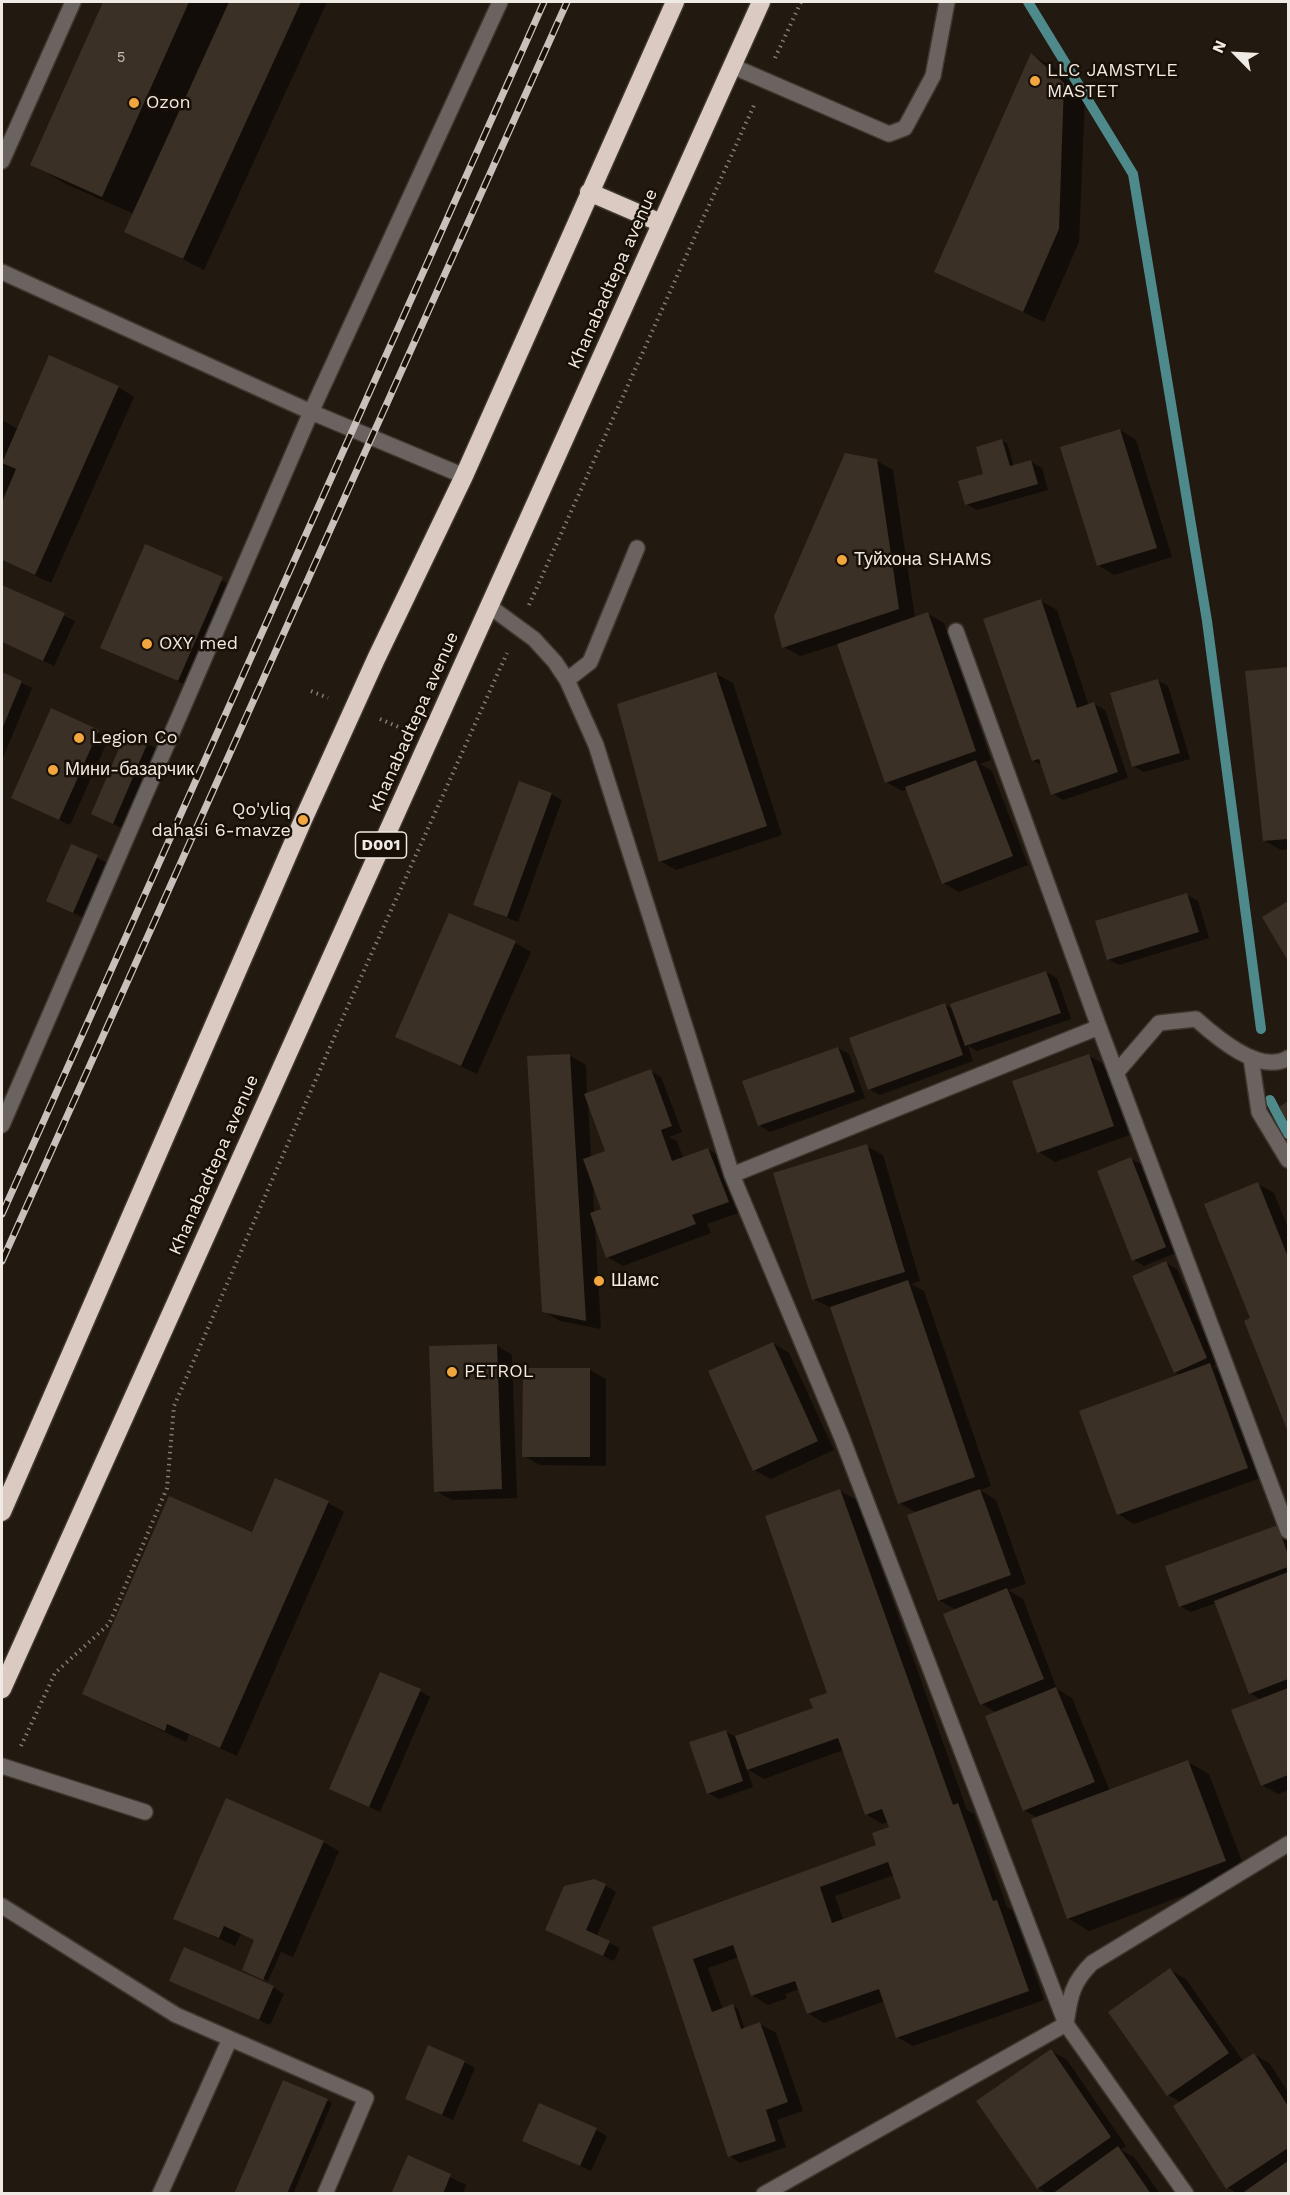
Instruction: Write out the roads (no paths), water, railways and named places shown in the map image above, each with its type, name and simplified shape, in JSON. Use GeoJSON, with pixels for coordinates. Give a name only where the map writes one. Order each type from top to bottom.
{"type":"FeatureCollection","features":[{"type":"Feature","properties":{"kind":"highway"},"geometry":{"type":"LineString","coordinates":[[2,1512],[354,708],[464,476],[675,2]]}},
{"type":"Feature","properties":{"kind":"highway","name":"Khanabadtepa avenue"},"geometry":{"type":"LineString","coordinates":[[2,1689],[761,2]]}},
{"type":"Feature","properties":{"kind":"highway"},"geometry":{"type":"LineString","coordinates":[[589,192],[661,223]]}},
{"type":"Feature","properties":{"kind":"street"},"geometry":{"type":"LineString","coordinates":[[2,161],[73,2]]}},
{"type":"Feature","properties":{"kind":"street"},"geometry":{"type":"LineString","coordinates":[[2,1125],[311,412],[500,2]]}},
{"type":"Feature","properties":{"kind":"street"},"geometry":{"type":"LineString","coordinates":[[732,66],[889,134],[905,128],[933,76],[947,2]]}},
{"type":"Feature","properties":{"kind":"street"},"geometry":{"type":"LineString","coordinates":[[2,272],[311,412],[464,476]]}},
{"type":"Feature","properties":{"kind":"street"},"geometry":{"type":"LineString","coordinates":[[567,680],[590,662],[637,548]]}},
{"type":"Feature","properties":{"kind":"street"},"geometry":{"type":"LineString","coordinates":[[489,606],[534,639],[567,680],[596,745],[732,1175],[842,1438],[1066,2024],[1186,2193]]}},
{"type":"Feature","properties":{"kind":"street"},"geometry":{"type":"LineString","coordinates":[[956,632],[1099,1027],[1288,1531]]}},
{"type":"Feature","properties":{"kind":"street"},"geometry":{"type":"LineString","coordinates":[[1116,1073],[1159,1023],[1196,1019],[1221,1043],[1251,1058],[1285,1060]]}},
{"type":"Feature","properties":{"kind":"street"},"geometry":{"type":"LineString","coordinates":[[732,1175],[1099,1027]]}},
{"type":"Feature","properties":{"kind":"street"},"geometry":{"type":"LineString","coordinates":[[1251,1058],[1259,1112],[1288,1160]]}},
{"type":"Feature","properties":{"kind":"street"},"geometry":{"type":"LineString","coordinates":[[6,1768],[145,1812]]}},
{"type":"Feature","properties":{"kind":"street"},"geometry":{"type":"LineString","coordinates":[[1066,2024],[1071,1992],[1078,1977],[1092,1963],[1288,1844]]}},
{"type":"Feature","properties":{"kind":"street"},"geometry":{"type":"LineString","coordinates":[[2,1906],[176,2015],[366,2098],[325,2193]]}},
{"type":"Feature","properties":{"kind":"street"},"geometry":{"type":"LineString","coordinates":[[764,2193],[1066,2024]]}},
{"type":"Feature","properties":{"kind":"street"},"geometry":{"type":"LineString","coordinates":[[160,2193],[231,2038]]}},
{"type":"Feature","properties":{"kind":"waterway"},"geometry":{"type":"LineString","coordinates":[[1028,2],[1133,174],[1207,621],[1261,1029]]}},
{"type":"Feature","properties":{"kind":"waterway"},"geometry":{"type":"LineString","coordinates":[[1270,1100],[1288,1134]]}},
{"type":"Feature","properties":{"kind":"railway"},"geometry":{"type":"LineString","coordinates":[[2,1214],[544,2]]}},
{"type":"Feature","properties":{"kind":"railway"},"geometry":{"type":"LineString","coordinates":[[2,1261],[567,2]]}},
{"type":"Feature","properties":{"kind":"place","name":"LLC JAMSTYLE MASTET"},"geometry":{"type":"Point","coordinates":[1035,81]}},
{"type":"Feature","properties":{"kind":"place","name":"Ozon"},"geometry":{"type":"Point","coordinates":[134,103]}},
{"type":"Feature","properties":{"kind":"place","name":"Туйхона SHAMS"},"geometry":{"type":"Point","coordinates":[842,560]}},
{"type":"Feature","properties":{"kind":"place","name":"OXY med"},"geometry":{"type":"Point","coordinates":[147,644]}},
{"type":"Feature","properties":{"kind":"place","name":"Legion Co"},"geometry":{"type":"Point","coordinates":[79,738]}},
{"type":"Feature","properties":{"kind":"place","name":"Мини-базарчик"},"geometry":{"type":"Point","coordinates":[53,770]}},
{"type":"Feature","properties":{"kind":"place","name":"Qo'yliq dahasi 6-mavze"},"geometry":{"type":"Point","coordinates":[303,820]}},
{"type":"Feature","properties":{"kind":"place","name":"Шамс"},"geometry":{"type":"Point","coordinates":[599,1281]}},
{"type":"Feature","properties":{"kind":"place","name":"PETROL"},"geometry":{"type":"Point","coordinates":[452,1372]}}]}
